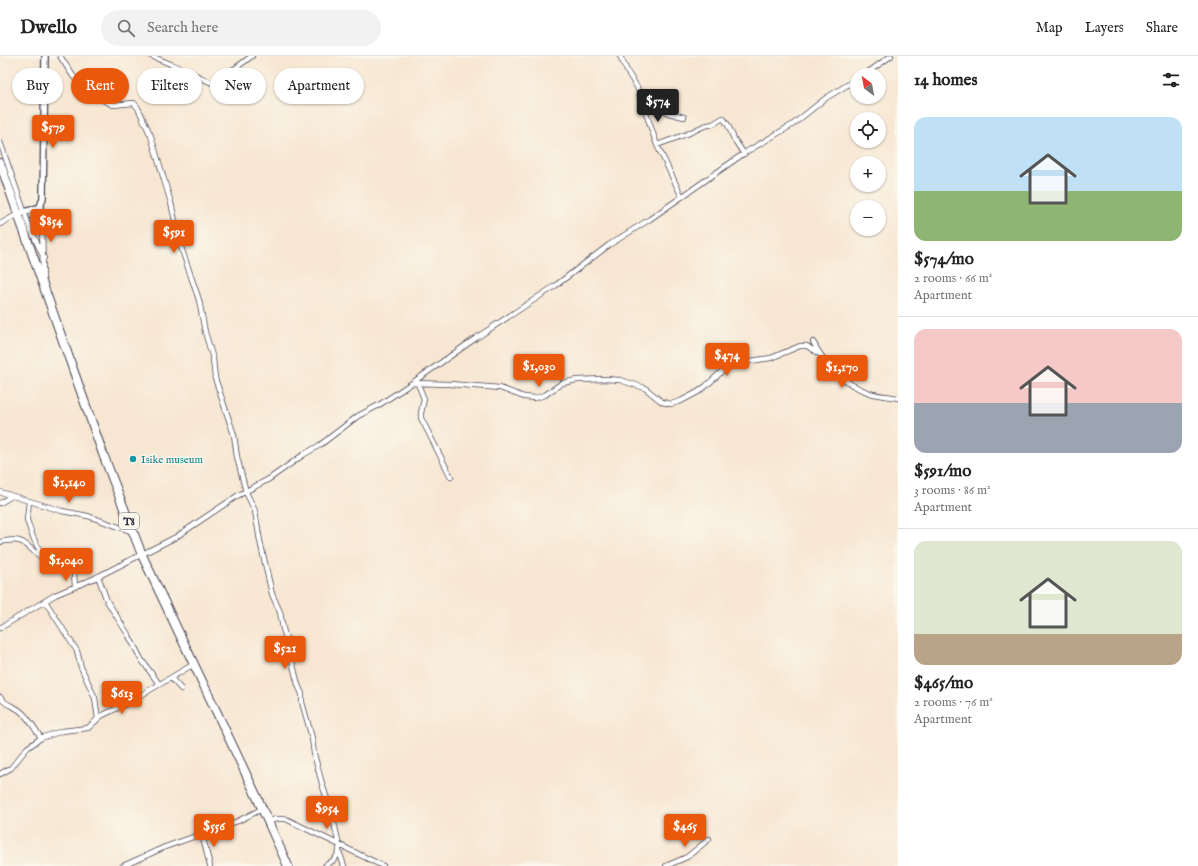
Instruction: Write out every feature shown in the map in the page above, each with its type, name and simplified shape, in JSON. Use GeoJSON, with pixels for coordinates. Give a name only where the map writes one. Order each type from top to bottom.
{"type":"FeatureCollection","features":[{"type":"Feature","properties":{"kind":"highway","name":"T8"},"geometry":{"type":"LineString","coordinates":[[0,163],[21,213],[43,282],[103,454],[142,555],[288,866]]}},
{"type":"Feature","properties":{"kind":"street"},"geometry":{"type":"LineString","coordinates":[[43,282],[44,258],[40,207],[43,198],[45,56]]}},
{"type":"Feature","properties":{"kind":"street"},"geometry":{"type":"LineString","coordinates":[[60,56],[73,76],[96,95],[113,105],[134,103],[138,108],[151,136],[171,203],[181,247],[199,303],[205,332],[213,359],[215,378],[234,435],[237,457],[246,492],[255,511],[272,594],[280,612],[298,685],[302,694],[302,702],[312,738],[314,754],[323,787],[330,804],[339,845],[339,852],[344,866]]}},
{"type":"Feature","properties":{"kind":"street"},"geometry":{"type":"LineString","coordinates":[[151,56],[212,83],[219,80],[252,56]]}},
{"type":"Feature","properties":{"kind":"street"},"geometry":{"type":"LineString","coordinates":[[620,56],[637,88],[657,145],[682,197]]}},
{"type":"Feature","properties":{"kind":"street"},"geometry":{"type":"LineString","coordinates":[[874,68],[891,56]]}},
{"type":"Feature","properties":{"kind":"street"},"geometry":{"type":"LineString","coordinates":[[0,628],[55,595],[142,555],[176,537],[237,496],[269,479],[320,445],[358,416],[379,405],[555,286],[609,245],[744,154],[792,125],[826,98],[850,83]]}},
{"type":"Feature","properties":{"kind":"street"},"geometry":{"type":"LineString","coordinates":[[642,101],[648,100],[658,103],[668,113],[684,116]]}},
{"type":"Feature","properties":{"kind":"street"},"geometry":{"type":"LineString","coordinates":[[657,145],[704,126],[713,124],[723,118],[744,154]]}},
{"type":"Feature","properties":{"kind":"street"},"geometry":{"type":"LineString","coordinates":[[0,142],[21,213],[44,258]]}},
{"type":"Feature","properties":{"kind":"street"},"geometry":{"type":"LineString","coordinates":[[0,224],[21,213],[40,207]]}},
{"type":"Feature","properties":{"kind":"street"},"geometry":{"type":"LineString","coordinates":[[813,342],[825,363],[851,385],[870,393],[898,398]]}},
{"type":"Feature","properties":{"kind":"street"},"geometry":{"type":"LineString","coordinates":[[412,383],[500,388],[524,397],[535,398],[545,395],[562,383],[576,380],[620,380],[645,388],[662,402],[671,404],[681,401],[698,392],[730,364],[770,358],[800,346],[808,346],[819,354]]}},
{"type":"Feature","properties":{"kind":"street"},"geometry":{"type":"LineString","coordinates":[[418,384],[424,399],[420,413],[421,418],[451,477]]}},
{"type":"Feature","properties":{"kind":"street"},"geometry":{"type":"LineString","coordinates":[[0,492],[62,511],[88,516],[133,532]]}},
{"type":"Feature","properties":{"kind":"street"},"geometry":{"type":"LineString","coordinates":[[0,503],[12,496]]}},
{"type":"Feature","properties":{"kind":"street"},"geometry":{"type":"LineString","coordinates":[[29,501],[27,520],[32,535],[43,558]]}},
{"type":"Feature","properties":{"kind":"street"},"geometry":{"type":"LineString","coordinates":[[0,542],[11,540],[26,543],[43,558],[48,558],[58,553],[61,554],[74,573],[75,587]]}},
{"type":"Feature","properties":{"kind":"street"},"geometry":{"type":"LineString","coordinates":[[98,576],[107,601],[126,630],[141,659],[159,684]]}},
{"type":"Feature","properties":{"kind":"street"},"geometry":{"type":"LineString","coordinates":[[44,601],[77,651],[81,667],[95,698],[98,719]]}},
{"type":"Feature","properties":{"kind":"street"},"geometry":{"type":"LineString","coordinates":[[0,774],[10,768],[27,748],[41,738],[62,731],[88,728],[101,716],[194,664]]}},
{"type":"Feature","properties":{"kind":"street"},"geometry":{"type":"LineString","coordinates":[[171,678],[180,689]]}},
{"type":"Feature","properties":{"kind":"street"},"geometry":{"type":"LineString","coordinates":[[0,697],[5,703],[19,710],[30,722],[41,738]]}},
{"type":"Feature","properties":{"kind":"street"},"geometry":{"type":"LineString","coordinates":[[123,866],[152,852],[238,821],[262,809]]}},
{"type":"Feature","properties":{"kind":"street"},"geometry":{"type":"LineString","coordinates":[[267,822],[276,819],[286,819],[384,866]]}},
{"type":"Feature","properties":{"kind":"street"},"geometry":{"type":"LineString","coordinates":[[202,834],[210,866]]}},
{"type":"Feature","properties":{"kind":"street"},"geometry":{"type":"LineString","coordinates":[[666,866],[686,857],[709,839]]}},
{"type":"Feature","properties":{"kind":"street"},"geometry":{"type":"LineString","coordinates":[[325,866],[335,859],[339,852]]}},
{"type":"Feature","properties":{"kind":"place","name":"Isike museum"},"geometry":{"type":"Point","coordinates":[133,459]}}]}
